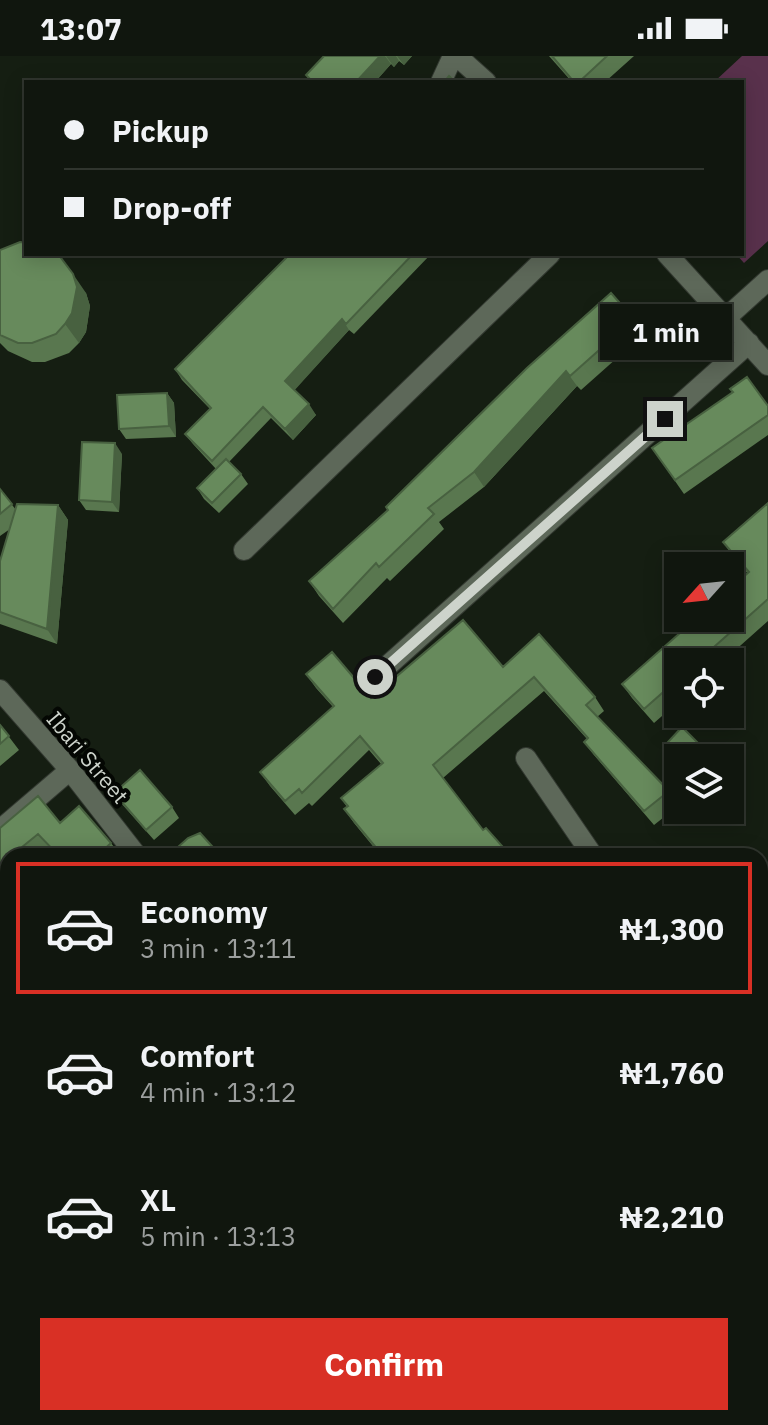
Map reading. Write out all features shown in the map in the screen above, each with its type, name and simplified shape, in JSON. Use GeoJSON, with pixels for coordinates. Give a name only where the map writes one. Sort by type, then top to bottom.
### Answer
{"type":"FeatureCollection","features":[{"type":"Feature","properties":{"kind":"street"},"geometry":{"type":"LineString","coordinates":[[442,80],[455,56],[484,80]]}},
{"type":"Feature","properties":{"kind":"street"},"geometry":{"type":"LineString","coordinates":[[244,550],[548,256]]}},
{"type":"Feature","properties":{"kind":"street"},"geometry":{"type":"LineString","coordinates":[[669,256],[768,365]]}},
{"type":"Feature","properties":{"kind":"street"},"geometry":{"type":"LineString","coordinates":[[727,317],[768,280]]}},
{"type":"Feature","properties":{"kind":"street"},"geometry":{"type":"LineString","coordinates":[[375,677],[749,343]]}},
{"type":"Feature","properties":{"kind":"street","name":"Ibari Street"},"geometry":{"type":"LineString","coordinates":[[0,690],[70,770],[131,848]]}},
{"type":"Feature","properties":{"kind":"street"},"geometry":{"type":"LineString","coordinates":[[526,758],[588,848]]}},
{"type":"Feature","properties":{"kind":"street"},"geometry":{"type":"LineString","coordinates":[[0,830],[70,770]]}},
{"type":"Feature","properties":{"kind":"shaded area"},"geometry":{"type":"Polygon","coordinates":[[[742,56],[768,56],[768,241],[744,263],[738,256],[744,256],[744,80],[716,80],[742,56]]]}},
{"type":"Feature","properties":{"kind":"building"},"geometry":{"type":"Polygon","coordinates":[[[324,56],[380,56],[358,80],[311,80],[306,75],[324,56]]]}},
{"type":"Feature","properties":{"kind":"building"},"geometry":{"type":"Polygon","coordinates":[[[552,56],[607,56],[581,80],[572,80],[552,56]]]}},
{"type":"Feature","properties":{"kind":"building"},"geometry":{"type":"Polygon","coordinates":[[[24,243],[24,256],[60,256],[73,274],[77,287],[72,313],[56,334],[32,343],[18,343],[0,335],[0,250],[24,243]]]}},
{"type":"Feature","properties":{"kind":"building"},"geometry":{"type":"Polygon","coordinates":[[[288,256],[411,256],[346,324],[342,319],[285,381],[309,404],[285,429],[263,407],[212,461],[185,434],[211,408],[175,369],[288,256]]]}},
{"type":"Feature","properties":{"kind":"building"},"geometry":{"type":"Polygon","coordinates":[[[611,293],[634,319],[570,376],[566,371],[474,472],[428,508],[434,514],[379,567],[376,563],[333,609],[309,581],[388,510],[386,507],[527,368],[611,293]]]}},
{"type":"Feature","properties":{"kind":"building"},"geometry":{"type":"Polygon","coordinates":[[[747,377],[768,406],[768,415],[675,480],[652,448],[733,392],[730,389],[747,377]]]}},
{"type":"Feature","properties":{"kind":"building"},"geometry":{"type":"Polygon","coordinates":[[[167,393],[169,426],[119,429],[117,395],[167,393]]]}},
{"type":"Feature","properties":{"kind":"building"},"geometry":{"type":"Polygon","coordinates":[[[82,442],[115,443],[112,502],[79,500],[82,442]]]}},
{"type":"Feature","properties":{"kind":"building"},"geometry":{"type":"Polygon","coordinates":[[[226,459],[241,474],[212,503],[197,488],[226,459]]]}},
{"type":"Feature","properties":{"kind":"building"},"geometry":{"type":"Polygon","coordinates":[[[0,489],[12,504],[0,514],[0,489]]]}},
{"type":"Feature","properties":{"kind":"building"},"geometry":{"type":"Polygon","coordinates":[[[768,503],[768,599],[744,620],[744,576],[749,572],[744,566],[744,552],[732,552],[723,542],[768,503]]]}},
{"type":"Feature","properties":{"kind":"building"},"geometry":{"type":"Polygon","coordinates":[[[17,504],[58,505],[47,629],[0,612],[0,561],[17,504]]]}},
{"type":"Feature","properties":{"kind":"building"},"geometry":{"type":"Polygon","coordinates":[[[463,620],[503,667],[539,634],[595,697],[586,705],[664,786],[664,795],[644,811],[584,742],[588,738],[534,677],[433,765],[483,830],[486,828],[504,848],[376,848],[344,809],[348,806],[341,798],[383,763],[360,736],[302,793],[299,789],[285,801],[260,772],[334,706],[306,674],[332,652],[371,698],[463,620]]]}},
{"type":"Feature","properties":{"kind":"building"},"geometry":{"type":"Polygon","coordinates":[[[681,632],[731,632],[713,648],[664,648],[664,691],[644,709],[622,684],[681,632]]]}},
{"type":"Feature","properties":{"kind":"building"},"geometry":{"type":"Polygon","coordinates":[[[0,725],[9,736],[0,744],[0,725]]]}},
{"type":"Feature","properties":{"kind":"building"},"geometry":{"type":"Polygon","coordinates":[[[683,728],[699,744],[670,744],[668,742],[683,728]]]}},
{"type":"Feature","properties":{"kind":"building"},"geometry":{"type":"Polygon","coordinates":[[[140,770],[172,807],[146,830],[114,793],[140,770]]]}},
{"type":"Feature","properties":{"kind":"building"},"geometry":{"type":"Polygon","coordinates":[[[38,796],[60,823],[79,806],[111,843],[106,848],[51,848],[38,834],[21,848],[0,848],[0,828],[38,796]]]}},
{"type":"Feature","properties":{"kind":"building"},"geometry":{"type":"Polygon","coordinates":[[[200,833],[214,848],[177,848],[200,833]]]}},
{"type":"Feature","properties":{"kind":"route"},"geometry":{"type":"LineString","coordinates":[[375,677],[665,419]]}}]}
